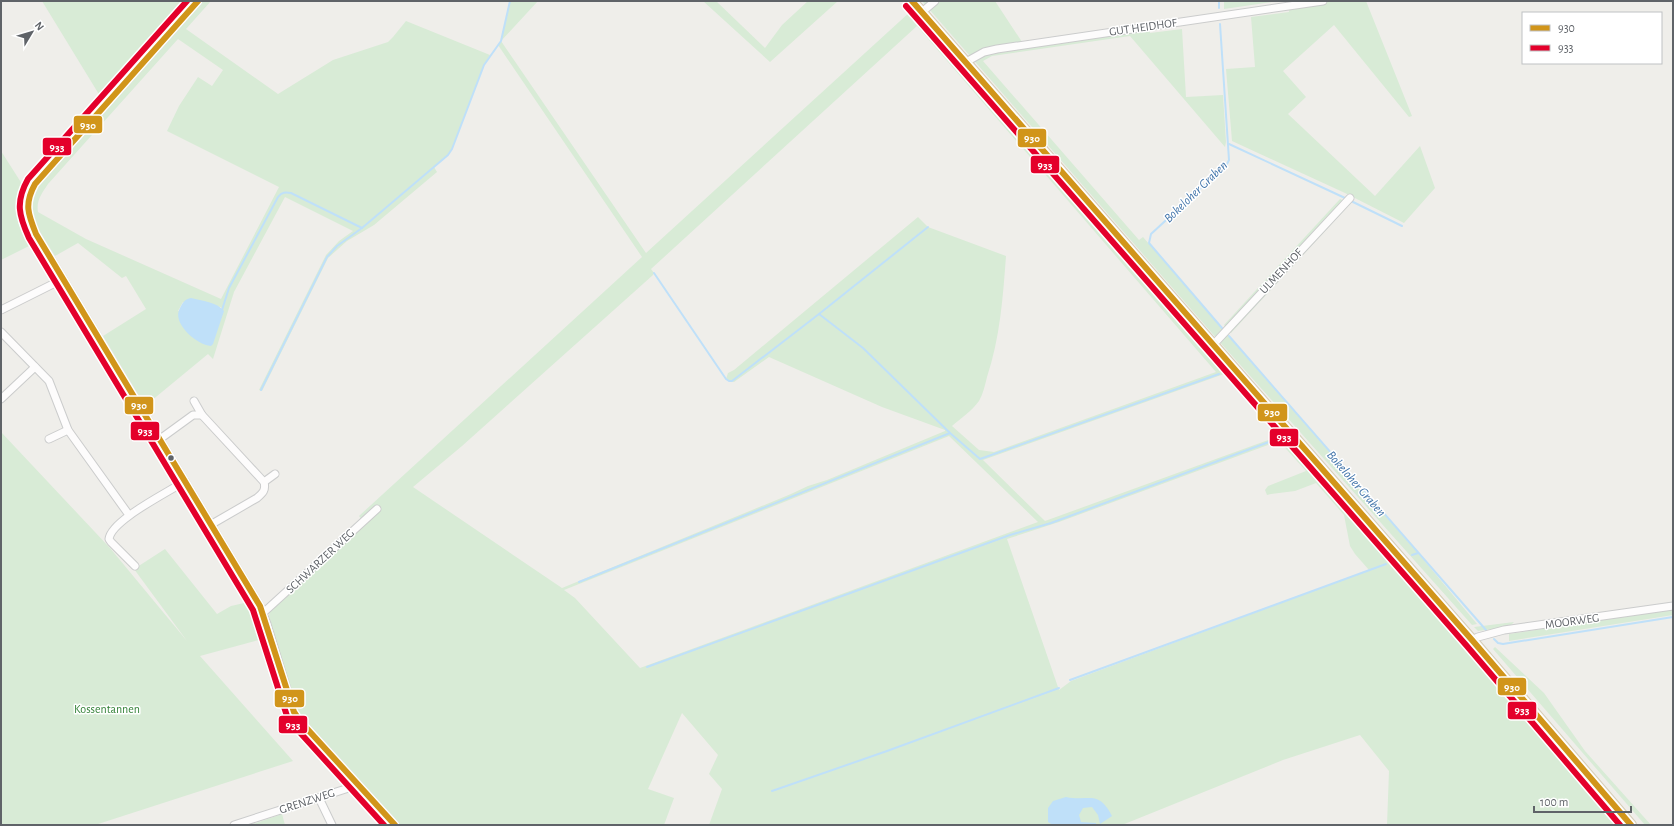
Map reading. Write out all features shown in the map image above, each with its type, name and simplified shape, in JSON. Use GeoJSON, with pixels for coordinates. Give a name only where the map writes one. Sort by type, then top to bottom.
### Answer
{"type":"FeatureCollection","features":[{"type":"Feature","properties":{"kind":"main road"},"geometry":{"type":"LineString","coordinates":[[912,1],[1472,640],[1631,825]]}},
{"type":"Feature","properties":{"kind":"street"},"geometry":{"type":"LineString","coordinates":[[198,1],[40,178],[28,194],[26,205],[36,234],[212,524],[263,613],[294,712],[300,721],[395,825]]}},
{"type":"Feature","properties":{"kind":"street"},"geometry":{"type":"LineString","coordinates":[[922,12],[935,1]]}},
{"type":"Feature","properties":{"kind":"street","name":"GUT HEIDHOF"},"geometry":{"type":"LineString","coordinates":[[966,62],[984,52],[998,49],[1323,1]]}},
{"type":"Feature","properties":{"kind":"street","name":"ULMENHOF"},"geometry":{"type":"LineString","coordinates":[[1213,345],[1350,198]]}},
{"type":"Feature","properties":{"kind":"street"},"geometry":{"type":"LineString","coordinates":[[1,310],[64,279]]}},
{"type":"Feature","properties":{"kind":"street"},"geometry":{"type":"LineString","coordinates":[[1,332],[49,381],[68,430],[129,515]]}},
{"type":"Feature","properties":{"kind":"street"},"geometry":{"type":"LineString","coordinates":[[1,399],[35,367]]}},
{"type":"Feature","properties":{"kind":"street"},"geometry":{"type":"LineString","coordinates":[[194,401],[202,415],[264,482],[265,487],[257,498],[212,524]]}},
{"type":"Feature","properties":{"kind":"street"},"geometry":{"type":"LineString","coordinates":[[160,439],[193,415],[202,415]]}},
{"type":"Feature","properties":{"kind":"street"},"geometry":{"type":"LineString","coordinates":[[49,439],[68,430]]}},
{"type":"Feature","properties":{"kind":"street"},"geometry":{"type":"LineString","coordinates":[[264,482],[275,474]]}},
{"type":"Feature","properties":{"kind":"street"},"geometry":{"type":"LineString","coordinates":[[135,566],[109,539],[111,532],[129,515],[185,481]]}},
{"type":"Feature","properties":{"kind":"street","name":"SCHWARZER WEG"},"geometry":{"type":"LineString","coordinates":[[263,613],[376,509]]}},
{"type":"Feature","properties":{"kind":"street","name":"MOORWEG"},"geometry":{"type":"LineString","coordinates":[[1472,640],[1504,630],[1673,606]]}},
{"type":"Feature","properties":{"kind":"street","name":"GRENZWEG"},"geometry":{"type":"LineString","coordinates":[[234,825],[358,785]]}},
{"type":"Feature","properties":{"kind":"street"},"geometry":{"type":"LineString","coordinates":[[319,798],[332,825]]}},
{"type":"Feature","properties":{"kind":"green space"},"geometry":{"type":"Polygon","coordinates":[[[42,1],[196,1],[27,194],[37,242],[1,260],[1,151],[22,184],[30,173],[100,96],[42,1]]]}},
{"type":"Feature","properties":{"kind":"green space"},"geometry":{"type":"Polygon","coordinates":[[[201,1],[211,1],[186,29],[278,94],[333,60],[388,42],[406,21],[490,55],[484,65],[452,149],[448,155],[434,167],[437,172],[374,225],[347,241],[328,258],[262,391],[259,390],[326,255],[339,241],[353,231],[285,197],[234,292],[213,359],[208,354],[145,406],[103,336],[146,309],[126,276],[122,278],[78,243],[55,256],[37,227],[31,211],[30,195],[201,1]],[[178,39],[48,184],[39,201],[38,212],[86,239],[221,299],[279,187],[167,131],[179,106],[198,77],[212,86],[223,70],[178,39]],[[183,302],[178,311],[223,311],[221,307],[183,302]]]}},
{"type":"Feature","properties":{"kind":"green space"},"geometry":{"type":"Polygon","coordinates":[[[510,1],[538,1],[501,41],[510,1]]]}},
{"type":"Feature","properties":{"kind":"green space"},"geometry":{"type":"Polygon","coordinates":[[[703,1],[716,1],[765,48],[782,25],[808,1],[838,1],[770,62],[703,1]]]}},
{"type":"Feature","properties":{"kind":"green space"},"geometry":{"type":"Polygon","coordinates":[[[922,1],[995,1],[1024,45],[1149,26],[1150,33],[1182,29],[1186,97],[1223,95],[1225,147],[1130,36],[992,56],[983,61],[1139,240],[1143,237],[1418,553],[1477,624],[1472,625],[1218,340],[922,1]]]}},
{"type":"Feature","properties":{"kind":"green space"},"geometry":{"type":"Polygon","coordinates":[[[1224,1],[1278,1],[1224,9],[1224,1]]]}},
{"type":"Feature","properties":{"kind":"green space"},"geometry":{"type":"Polygon","coordinates":[[[1288,1],[1366,1],[1412,116],[1409,117],[1334,25],[1283,71],[1306,97],[1288,114],[1375,196],[1420,146],[1435,188],[1404,223],[1345,193],[1232,141],[1226,69],[1255,67],[1251,17],[1289,12],[1288,1]]]}},
{"type":"Feature","properties":{"kind":"green space"},"geometry":{"type":"Polygon","coordinates":[[[911,11],[1623,825],[1387,825],[1389,771],[1360,735],[1283,760],[1122,825],[709,825],[722,789],[709,774],[718,755],[682,713],[648,789],[674,798],[664,825],[400,825],[302,719],[297,710],[269,616],[271,607],[363,521],[359,516],[642,257],[498,45],[501,41],[646,253],[911,11]],[[917,26],[651,269],[654,273],[653,275],[462,446],[413,487],[562,588],[945,431],[882,407],[769,357],[734,382],[726,379],[728,373],[734,370],[918,217],[928,227],[1006,256],[998,332],[984,389],[976,405],[952,426],[979,450],[994,452],[1216,372],[917,26]],[[1224,374],[983,460],[1045,521],[1271,439],[1275,432],[1224,374]],[[949,436],[564,590],[575,598],[640,668],[1038,522],[949,436]],[[1279,441],[1059,522],[1007,539],[1059,690],[1071,681],[1369,570],[1350,546],[1344,515],[1316,483],[1295,491],[1267,495],[1265,490],[1268,486],[1306,471],[1279,441]]]}},
{"type":"Feature","properties":{"kind":"green space"},"geometry":{"type":"Polygon","coordinates":[[[1340,199],[1350,204],[1231,333],[1224,325],[1340,199]]]}},
{"type":"Feature","properties":{"kind":"green space","name":"Kossentannen"},"geometry":{"type":"Polygon","coordinates":[[[1,432],[110,548],[187,641],[134,569],[165,549],[217,614],[231,606],[253,601],[266,638],[200,656],[293,761],[95,825],[1,825],[1,432]]]}},
{"type":"Feature","properties":{"kind":"green space"},"geometry":{"type":"Polygon","coordinates":[[[1673,609],[1673,615],[1509,641],[1509,634],[1673,609]]]}},
{"type":"Feature","properties":{"kind":"green space"},"geometry":{"type":"Polygon","coordinates":[[[1514,622],[1509,627],[1478,631],[1474,627],[1514,622]]]}},
{"type":"Feature","properties":{"kind":"green space"},"geometry":{"type":"Polygon","coordinates":[[[1495,647],[1544,693],[1585,751],[1651,825],[1645,825],[1493,649],[1495,647]]]}},
{"type":"Feature","properties":{"kind":"green space"},"geometry":{"type":"Polygon","coordinates":[[[282,814],[285,825],[250,825],[282,814]]]}},
{"type":"Feature","properties":{"kind":"water"},"geometry":{"type":"Polygon","coordinates":[[[191,298],[213,304],[224,311],[211,346],[199,342],[187,332],[179,320],[178,314],[183,302],[191,298]]]}},
{"type":"Feature","properties":{"kind":"water"},"geometry":{"type":"Polygon","coordinates":[[[1066,797],[1097,799],[1102,802],[1112,816],[1100,824],[1098,815],[1092,807],[1083,808],[1079,815],[1081,822],[1096,823],[1096,825],[1053,825],[1048,822],[1048,808],[1053,801],[1066,797]]]}},
{"type":"Feature","properties":{"kind":"waterway"},"geometry":{"type":"LineString","coordinates":[[222,310],[229,288],[278,197],[282,193],[291,193],[362,228],[448,155],[452,149],[484,65],[501,41],[510,1]]}},
{"type":"Feature","properties":{"kind":"waterway","name":"Bokeloher Graben"},"geometry":{"type":"LineString","coordinates":[[1219,1],[1219,8]]}},
{"type":"Feature","properties":{"kind":"waterway","name":"Bokeloher Graben"},"geometry":{"type":"LineString","coordinates":[[1220,24],[1229,160],[1227,164],[1151,234],[1149,243],[1222,328]]}},
{"type":"Feature","properties":{"kind":"waterway"},"geometry":{"type":"LineString","coordinates":[[1229,144],[1345,198]]}},
{"type":"Feature","properties":{"kind":"waterway"},"geometry":{"type":"LineString","coordinates":[[1351,201],[1402,226]]}},
{"type":"Feature","properties":{"kind":"waterway"},"geometry":{"type":"LineString","coordinates":[[654,273],[726,379],[732,381],[928,227]]}},
{"type":"Feature","properties":{"kind":"waterway"},"geometry":{"type":"LineString","coordinates":[[261,390],[327,257],[337,246],[362,228]]}},
{"type":"Feature","properties":{"kind":"waterway"},"geometry":{"type":"LineString","coordinates":[[819,314],[863,348],[950,433],[980,459],[1219,374]]}},
{"type":"Feature","properties":{"kind":"waterway","name":"Bokeloher Graben"},"geometry":{"type":"LineString","coordinates":[[1229,336],[1486,630]]}},
{"type":"Feature","properties":{"kind":"waterway"},"geometry":{"type":"LineString","coordinates":[[579,582],[950,433]]}},
{"type":"Feature","properties":{"kind":"waterway"},"geometry":{"type":"LineString","coordinates":[[647,667],[1010,535],[1051,523],[1277,439]]}},
{"type":"Feature","properties":{"kind":"waterway","name":"Bokeloher Graben"},"geometry":{"type":"LineString","coordinates":[[1412,555],[1418,553]]}},
{"type":"Feature","properties":{"kind":"waterway"},"geometry":{"type":"LineString","coordinates":[[1070,680],[1386,564]]}},
{"type":"Feature","properties":{"kind":"waterway","name":"Bokeloher Graben"},"geometry":{"type":"LineString","coordinates":[[1494,639],[1498,643],[1503,644],[1673,617]]}},
{"type":"Feature","properties":{"kind":"waterway"},"geometry":{"type":"LineString","coordinates":[[772,791],[1059,688]]}},
{"type":"Feature","properties":{"kind":"transit line","name":"933"},"geometry":{"type":"LineString","coordinates":[[187,1],[28,179],[21,195],[21,216],[29,238],[253,610],[287,716],[294,726],[384,825]]}},
{"type":"Feature","properties":{"kind":"transit line","name":"930"},"geometry":{"type":"LineString","coordinates":[[198,1],[35,184],[29,197],[29,215],[36,234],[260,606],[294,712],[300,721],[395,825]]}},
{"type":"Feature","properties":{"kind":"transit line","name":"930"},"geometry":{"type":"LineString","coordinates":[[912,1],[1472,640],[1631,825]]}},
{"type":"Feature","properties":{"kind":"transit line","name":"933"},"geometry":{"type":"LineString","coordinates":[[906,6],[1466,645],[1620,825]]}}]}
